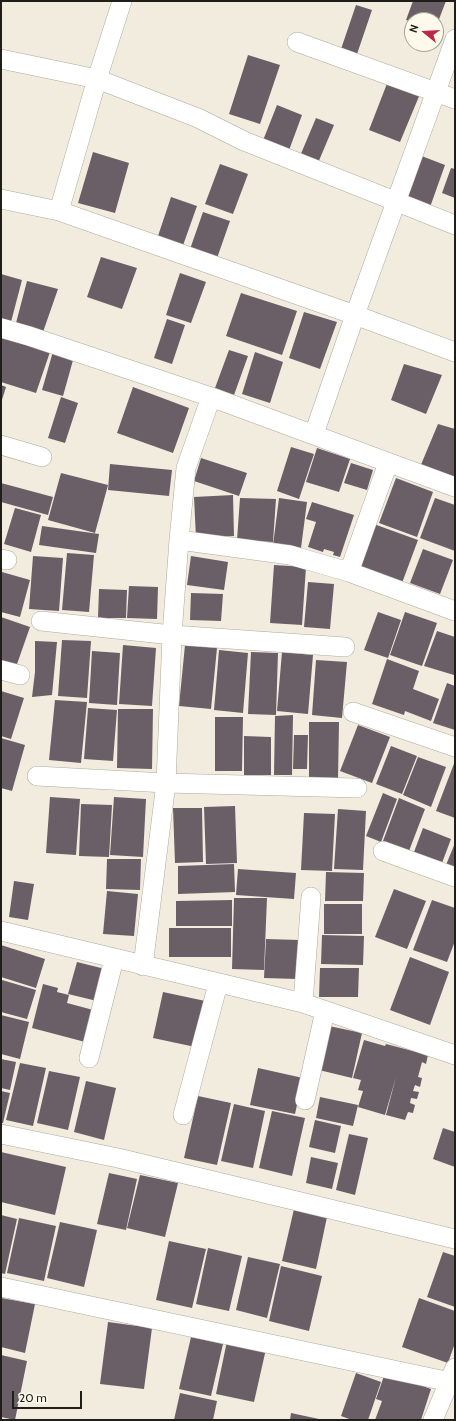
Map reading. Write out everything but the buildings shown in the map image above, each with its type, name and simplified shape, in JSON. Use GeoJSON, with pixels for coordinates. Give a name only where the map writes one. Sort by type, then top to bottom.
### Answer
{"type":"FeatureCollection","features":[{"type":"Feature","properties":{"kind":"street"},"geometry":{"type":"LineString","coordinates":[[59,211],[97,79],[122,1]]}},
{"type":"Feature","properties":{"kind":"street"},"geometry":{"type":"LineString","coordinates":[[314,434],[354,315],[455,39]]}},
{"type":"Feature","properties":{"kind":"street"},"geometry":{"type":"LineString","coordinates":[[297,42],[455,99]]}},
{"type":"Feature","properties":{"kind":"street"},"geometry":{"type":"LineString","coordinates":[[1,59],[97,79],[198,118],[244,141],[455,225]]}},
{"type":"Feature","properties":{"kind":"street"},"geometry":{"type":"LineString","coordinates":[[1,199],[59,211],[455,352]]}},
{"type":"Feature","properties":{"kind":"street"},"geometry":{"type":"LineString","coordinates":[[1,328],[211,397],[314,434],[455,488]]}},
{"type":"Feature","properties":{"kind":"street"},"geometry":{"type":"LineString","coordinates":[[143,966],[166,783],[172,635],[186,468],[211,397]]}},
{"type":"Feature","properties":{"kind":"street"},"geometry":{"type":"LineString","coordinates":[[1,445],[42,457]]}},
{"type":"Feature","properties":{"kind":"street"},"geometry":{"type":"LineString","coordinates":[[349,572],[388,463]]}},
{"type":"Feature","properties":{"kind":"street"},"geometry":{"type":"LineString","coordinates":[[179,540],[290,555],[349,572],[455,611]]}},
{"type":"Feature","properties":{"kind":"street"},"geometry":{"type":"LineString","coordinates":[[41,621],[172,635],[345,647]]}},
{"type":"Feature","properties":{"kind":"street"},"geometry":{"type":"LineString","coordinates":[[1,670],[20,675]]}},
{"type":"Feature","properties":{"kind":"street"},"geometry":{"type":"LineString","coordinates":[[353,712],[455,747]]}},
{"type":"Feature","properties":{"kind":"street"},"geometry":{"type":"LineString","coordinates":[[37,776],[166,783],[357,788]]}},
{"type":"Feature","properties":{"kind":"street"},"geometry":{"type":"LineString","coordinates":[[383,851],[455,877]]}},
{"type":"Feature","properties":{"kind":"street"},"geometry":{"type":"LineString","coordinates":[[303,1004],[310,898]]}},
{"type":"Feature","properties":{"kind":"street"},"geometry":{"type":"LineString","coordinates":[[1,931],[303,1004],[455,1055]]}},
{"type":"Feature","properties":{"kind":"street"},"geometry":{"type":"LineString","coordinates":[[89,1058],[114,959]]}},
{"type":"Feature","properties":{"kind":"street"},"geometry":{"type":"LineString","coordinates":[[183,1115],[218,984]]}},
{"type":"Feature","properties":{"kind":"street"},"geometry":{"type":"LineString","coordinates":[[305,1100],[325,1011]]}},
{"type":"Feature","properties":{"kind":"street"},"geometry":{"type":"LineString","coordinates":[[1,1134],[118,1158],[455,1239]]}},
{"type":"Feature","properties":{"kind":"street"},"geometry":{"type":"LineString","coordinates":[[1,1286],[453,1377],[433,1420]]}}]}
